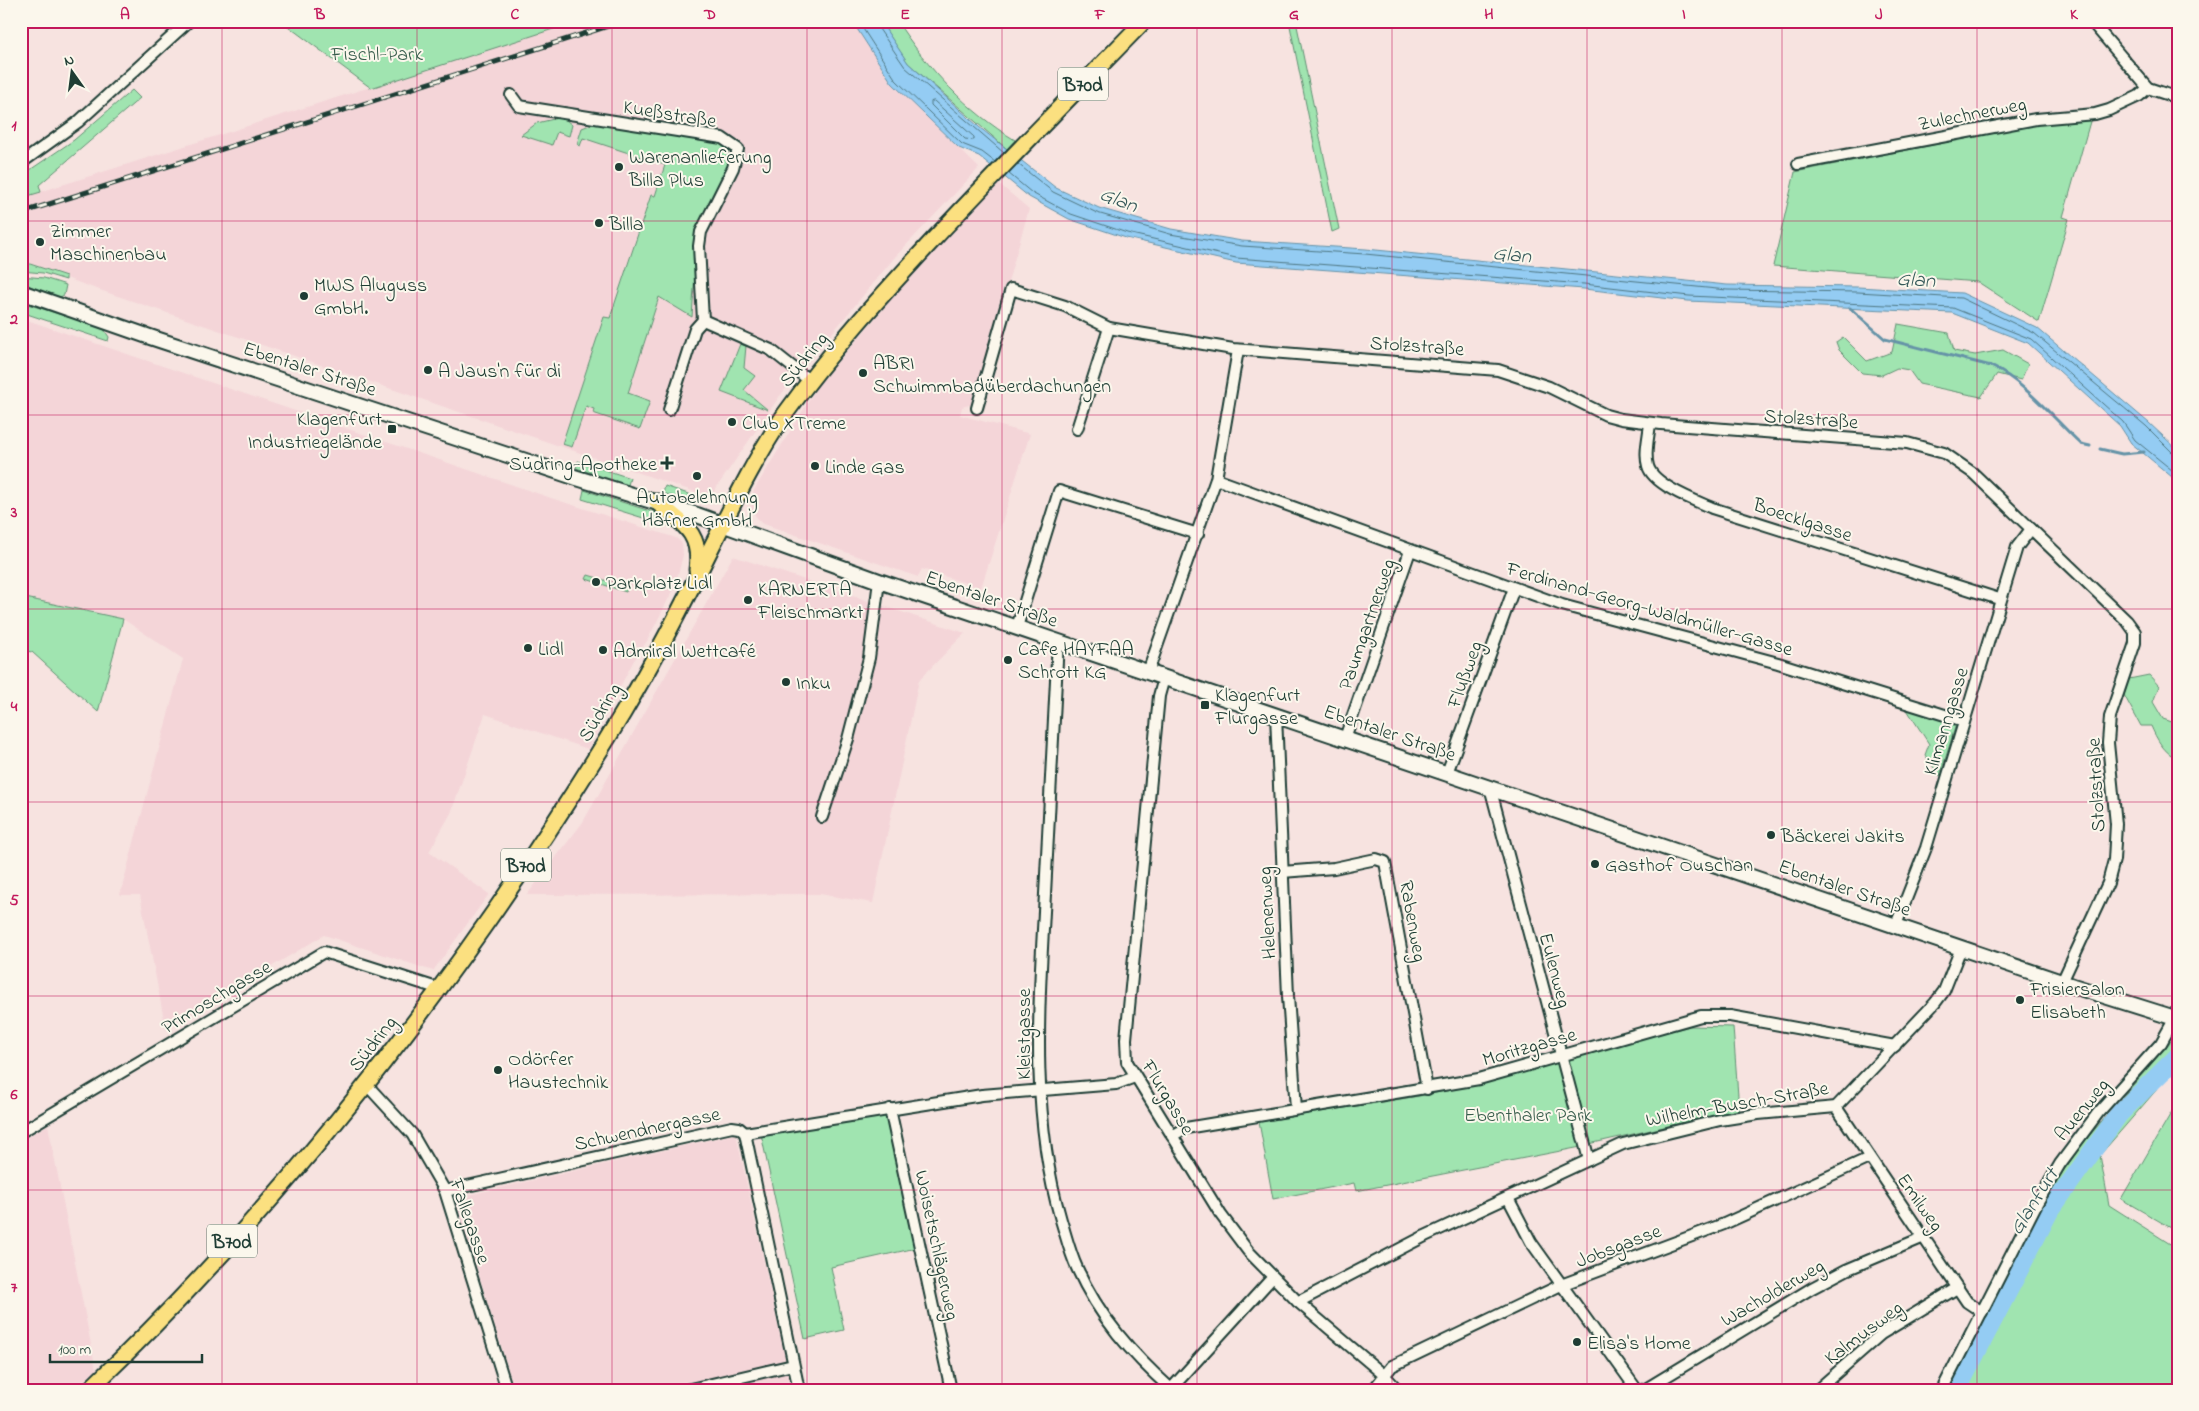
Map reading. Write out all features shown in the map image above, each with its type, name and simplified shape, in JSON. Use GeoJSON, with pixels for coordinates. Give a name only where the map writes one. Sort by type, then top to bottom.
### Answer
{"type":"FeatureCollection","features":[{"type":"Feature","properties":{"kind":"main road","name":"Südring"},"geometry":{"type":"LineString","coordinates":[[89,1390],[131,1350],[252,1220],[366,1084],[440,989],[526,865],[588,770],[626,706],[768,440],[810,381],[885,292],[987,182],[1144,21]]}},
{"type":"Feature","properties":{"kind":"main road","name":"Ebentaler Straße"},"geometry":{"type":"LineString","coordinates":[[21,292],[150,337],[657,502],[878,581],[1961,948],[2176,1018]]}},
{"type":"Feature","properties":{"kind":"main road"},"geometry":{"type":"LineString","coordinates":[[657,502],[681,522],[696,540],[699,553],[695,579]]}},
{"type":"Feature","properties":{"kind":"street"},"geometry":{"type":"LineString","coordinates":[[21,163],[78,122],[189,21]]}},
{"type":"Feature","properties":{"kind":"street"},"geometry":{"type":"LineString","coordinates":[[2091,21],[2148,88],[2178,98]]}},
{"type":"Feature","properties":{"kind":"street","name":"Zulechnerweg"},"geometry":{"type":"LineString","coordinates":[[1798,164],[2036,119],[2096,114],[2131,100],[2148,88]]}},
{"type":"Feature","properties":{"kind":"street","name":"Kueßstraße"},"geometry":{"type":"LineString","coordinates":[[511,94],[520,106],[722,138],[738,149],[734,168],[701,232],[699,246],[703,320]]}},
{"type":"Feature","properties":{"kind":"street","name":"Stolzstraße"},"geometry":{"type":"LineString","coordinates":[[977,408],[1011,289],[1065,306],[1109,328],[1238,350],[1498,370],[1549,387],[1606,415],[1650,423],[1897,442],[1926,447],[1957,460],[1973,473],[2127,621],[2135,632],[2136,638],[2110,717],[2108,743],[2116,824],[2114,860],[2108,883],[2062,982]]}},
{"type":"Feature","properties":{"kind":"street"},"geometry":{"type":"LineString","coordinates":[[670,410],[695,329],[703,320],[771,350],[810,381]]}},
{"type":"Feature","properties":{"kind":"street"},"geometry":{"type":"LineString","coordinates":[[1077,429],[1109,328]]}},
{"type":"Feature","properties":{"kind":"street"},"geometry":{"type":"LineString","coordinates":[[1148,672],[1216,479],[1238,350]]}},
{"type":"Feature","properties":{"kind":"street","name":"Boecklgasse"},"geometry":{"type":"LineString","coordinates":[[1650,423],[1647,464],[1649,471],[1657,479],[1682,495],[1712,508],[1999,599]]}},
{"type":"Feature","properties":{"kind":"street","name":"Ferdinand-Georg-Waldmüller-Gasse"},"geometry":{"type":"LineString","coordinates":[[1216,479],[1562,605],[1778,663],[1964,721]]}},
{"type":"Feature","properties":{"kind":"street"},"geometry":{"type":"LineString","coordinates":[[1017,627],[1059,491],[1198,534]]}},
{"type":"Feature","properties":{"kind":"street","name":"Klimanngasse"},"geometry":{"type":"LineString","coordinates":[[1896,925],[1926,848],[1999,599],[2017,547],[2031,529]]}},
{"type":"Feature","properties":{"kind":"street","name":"Paumgartnerweg"},"geometry":{"type":"LineString","coordinates":[[1345,738],[1410,551]]}},
{"type":"Feature","properties":{"kind":"street"},"geometry":{"type":"LineString","coordinates":[[822,817],[848,739],[869,658],[878,581]]}},
{"type":"Feature","properties":{"kind":"street","name":"Flußweg"},"geometry":{"type":"LineString","coordinates":[[1446,773],[1514,588]]}},
{"type":"Feature","properties":{"kind":"street","name":"Kleistgasse"},"geometry":{"type":"LineString","coordinates":[[1058,642],[1041,967],[1040,1089],[1042,1131],[1051,1186],[1077,1268],[1117,1334],[1136,1358],[1170,1389]]}},
{"type":"Feature","properties":{"kind":"street","name":"Flurgasse"},"geometry":{"type":"LineString","coordinates":[[1164,678],[1159,696],[1126,1039],[1127,1062],[1221,1214],[1272,1278],[1384,1375],[1398,1390]]}},
{"type":"Feature","properties":{"kind":"street","name":"Helenenweg"},"geometry":{"type":"LineString","coordinates":[[1276,715],[1282,872],[1296,1110]]}},
{"type":"Feature","properties":{"kind":"street","name":"Eulenweg"},"geometry":{"type":"LineString","coordinates":[[1490,787],[1589,1160]]}},
{"type":"Feature","properties":{"kind":"street","name":"Rabenweg"},"geometry":{"type":"LineString","coordinates":[[1282,872],[1334,868],[1376,859],[1385,862],[1427,1089]]}},
{"type":"Feature","properties":{"kind":"street","name":"Wilhelm-Busch-Straße"},"geometry":{"type":"LineString","coordinates":[[1298,1302],[1425,1236],[1636,1140],[1720,1120],[1758,1114],[1836,1107],[1944,992],[1961,948]]}},
{"type":"Feature","properties":{"kind":"street","name":"Primoschgasse"},"geometry":{"type":"LineString","coordinates":[[21,1132],[324,952],[440,989]]}},
{"type":"Feature","properties":{"kind":"street","name":"Moritzgasse"},"geometry":{"type":"LineString","coordinates":[[1172,1136],[1186,1128],[1479,1079],[1688,1019],[1714,1015],[1739,1017],[1895,1046]]}},
{"type":"Feature","properties":{"kind":"street","name":"Auenweg"},"geometry":{"type":"LineString","coordinates":[[1942,1390],[2037,1203],[2060,1164],[2098,1113],[2161,1043],[2176,1018]]}},
{"type":"Feature","properties":{"kind":"street"},"geometry":{"type":"LineString","coordinates":[[745,1133],[982,1094],[1116,1084],[1135,1077]]}},
{"type":"Feature","properties":{"kind":"street","name":"Fallegasse"},"geometry":{"type":"LineString","coordinates":[[366,1084],[412,1134],[445,1191],[507,1390]]}},
{"type":"Feature","properties":{"kind":"street","name":"Emilweg"},"geometry":{"type":"LineString","coordinates":[[1836,1107],[1957,1288],[1967,1302],[1982,1312]]}},
{"type":"Feature","properties":{"kind":"street","name":"Woisetschlägerweg"},"geometry":{"type":"LineString","coordinates":[[890,1109],[951,1390]]}},
{"type":"Feature","properties":{"kind":"street","name":"Schwendnergasse"},"geometry":{"type":"LineString","coordinates":[[445,1191],[732,1127],[740,1128],[745,1133],[799,1390]]}},
{"type":"Feature","properties":{"kind":"street","name":"Jobsgasse"},"geometry":{"type":"LineString","coordinates":[[1373,1390],[1392,1366],[1561,1285],[1724,1224],[1869,1158]]}},
{"type":"Feature","properties":{"kind":"street"},"geometry":{"type":"LineString","coordinates":[[1508,1198],[1531,1242],[1636,1390]]}},
{"type":"Feature","properties":{"kind":"street","name":"Wacholderweg"},"geometry":{"type":"LineString","coordinates":[[1644,1390],[1812,1288],[1846,1270],[1924,1237]]}},
{"type":"Feature","properties":{"kind":"street"},"geometry":{"type":"LineString","coordinates":[[1170,1389],[1272,1278]]}},
{"type":"Feature","properties":{"kind":"street","name":"Kalmusweg"},"geometry":{"type":"LineString","coordinates":[[1817,1390],[1881,1334],[1957,1288]]}},
{"type":"Feature","properties":{"kind":"street"},"geometry":{"type":"LineString","coordinates":[[686,1390],[794,1365]]}},
{"type":"Feature","properties":{"kind":"shaded area"},"geometry":{"type":"Polygon","coordinates":[[[578,21],[852,21],[892,83],[979,168],[895,257],[779,397],[710,497],[85,285],[21,261],[21,198],[578,21]]]}},
{"type":"Feature","properties":{"kind":"shaded area"},"geometry":{"type":"Polygon","coordinates":[[[998,183],[1029,209],[973,404],[962,407],[960,415],[1030,434],[981,588],[922,569],[918,577],[761,523],[752,511],[751,503],[754,490],[819,384],[895,295],[998,183]]]}},
{"type":"Feature","properties":{"kind":"shaded area"},"geometry":{"type":"Polygon","coordinates":[[[21,318],[554,499],[676,538],[682,543],[683,555],[675,586],[588,749],[485,714],[451,813],[429,852],[489,894],[433,971],[324,935],[166,1030],[140,895],[120,895],[183,659],[123,619],[21,597],[21,318]]]}},
{"type":"Feature","properties":{"kind":"shaded area"},"geometry":{"type":"Polygon","coordinates":[[[733,556],[965,633],[919,680],[873,903],[820,894],[527,895],[583,822],[733,556]]]}},
{"type":"Feature","properties":{"kind":"shaded area"},"geometry":{"type":"Polygon","coordinates":[[[48,1125],[96,1370],[74,1390],[21,1390],[21,1141],[48,1125]]]}},
{"type":"Feature","properties":{"kind":"shaded area"},"geometry":{"type":"Polygon","coordinates":[[[736,1134],[792,1390],[515,1390],[455,1198],[736,1134]]]}},
{"type":"Feature","properties":{"kind":"green space","name":"Fischl-Park"},"geometry":{"type":"Polygon","coordinates":[[[281,21],[578,21],[371,88],[281,21]]]}},
{"type":"Feature","properties":{"kind":"green space"},"geometry":{"type":"Polygon","coordinates":[[[880,21],[897,21],[921,55],[950,88],[981,116],[1015,140],[1007,149],[908,63],[880,21]]]}},
{"type":"Feature","properties":{"kind":"green space"},"geometry":{"type":"Polygon","coordinates":[[[1289,21],[1296,21],[1339,229],[1332,232],[1289,21]]]}},
{"type":"Feature","properties":{"kind":"green space"},"geometry":{"type":"Polygon","coordinates":[[[132,90],[140,98],[39,185],[41,192],[21,198],[21,176],[74,140],[132,90]]]}},
{"type":"Feature","properties":{"kind":"green space"},"geometry":{"type":"Polygon","coordinates":[[[558,118],[566,120],[572,125],[569,136],[557,132],[552,145],[521,135],[537,123],[558,118]]]}},
{"type":"Feature","properties":{"kind":"green space"},"geometry":{"type":"Polygon","coordinates":[[[2091,118],[2063,217],[2069,219],[2039,322],[1978,282],[1773,266],[1795,172],[2035,125],[2091,118]]]}},
{"type":"Feature","properties":{"kind":"green space"},"geometry":{"type":"Polygon","coordinates":[[[595,123],[721,141],[729,149],[726,159],[729,167],[698,230],[692,317],[659,297],[628,393],[650,401],[640,429],[593,413],[594,409],[586,406],[572,447],[562,444],[604,317],[610,318],[651,195],[655,196],[665,165],[583,138],[580,146],[577,144],[582,128],[595,123]]]}},
{"type":"Feature","properties":{"kind":"green space"},"geometry":{"type":"Polygon","coordinates":[[[21,261],[66,276],[66,280],[43,273],[21,271],[21,261]]]}},
{"type":"Feature","properties":{"kind":"green space"},"geometry":{"type":"Polygon","coordinates":[[[21,276],[44,278],[66,285],[64,295],[58,298],[21,282],[21,276]]]}},
{"type":"Feature","properties":{"kind":"green space"},"geometry":{"type":"Polygon","coordinates":[[[21,302],[103,328],[109,337],[108,341],[21,312],[21,302]]]}},
{"type":"Feature","properties":{"kind":"green space"},"geometry":{"type":"Polygon","coordinates":[[[1898,324],[1949,333],[1954,351],[1975,355],[2003,350],[2028,364],[2021,380],[1997,374],[1981,397],[1919,384],[1909,370],[1897,368],[1882,375],[1862,373],[1839,350],[1836,342],[1843,337],[1867,361],[1892,352],[1898,324]]]}},
{"type":"Feature","properties":{"kind":"green space"},"geometry":{"type":"Polygon","coordinates":[[[740,344],[746,346],[744,368],[755,376],[744,390],[768,410],[721,392],[740,344]]]}},
{"type":"Feature","properties":{"kind":"green space"},"geometry":{"type":"Polygon","coordinates":[[[578,461],[630,478],[628,485],[576,468],[578,461]]]}},
{"type":"Feature","properties":{"kind":"green space"},"geometry":{"type":"Polygon","coordinates":[[[665,486],[694,496],[692,503],[663,493],[665,486]]]}},
{"type":"Feature","properties":{"kind":"green space"},"geometry":{"type":"Polygon","coordinates":[[[584,490],[672,518],[679,529],[582,499],[584,490]]]}},
{"type":"Feature","properties":{"kind":"green space"},"geometry":{"type":"Polygon","coordinates":[[[588,575],[627,587],[626,592],[586,579],[588,575]]]}},
{"type":"Feature","properties":{"kind":"green space"},"geometry":{"type":"Polygon","coordinates":[[[21,597],[123,619],[98,712],[32,652],[21,650],[21,597]]]}},
{"type":"Feature","properties":{"kind":"green space"},"geometry":{"type":"Polygon","coordinates":[[[2149,675],[2159,686],[2153,702],[2163,719],[2178,724],[2178,758],[2165,750],[2158,741],[2151,726],[2141,726],[2124,695],[2129,679],[2149,675]]]}},
{"type":"Feature","properties":{"kind":"green space"},"geometry":{"type":"Polygon","coordinates":[[[1904,705],[1957,721],[1940,776],[1925,755],[1929,744],[1904,705]]]}},
{"type":"Feature","properties":{"kind":"green space"},"geometry":{"type":"Polygon","coordinates":[[[1690,1026],[1733,1027],[1739,1110],[1589,1144],[1566,1058],[1690,1026]]]}},
{"type":"Feature","properties":{"kind":"green space"},"geometry":{"type":"Polygon","coordinates":[[[2171,1041],[2178,1047],[2178,1065],[2100,1155],[2109,1205],[2178,1249],[2178,1390],[1950,1390],[2060,1176],[2083,1143],[2171,1041]]]}},
{"type":"Feature","properties":{"kind":"green space","name":"Ebenthaler Park"},"geometry":{"type":"Polygon","coordinates":[[[1559,1061],[1581,1147],[1356,1191],[1354,1183],[1273,1199],[1259,1122],[1431,1094],[1483,1083],[1559,1061]]]}},
{"type":"Feature","properties":{"kind":"green space"},"geometry":{"type":"Polygon","coordinates":[[[2174,1108],[2178,1110],[2178,1232],[2121,1199],[2174,1108]]]}},
{"type":"Feature","properties":{"kind":"green space"},"geometry":{"type":"Polygon","coordinates":[[[887,1114],[916,1248],[831,1267],[844,1330],[805,1339],[761,1134],[887,1114]]]}},
{"type":"Feature","properties":{"kind":"water"},"geometry":{"type":"Polygon","coordinates":[[[852,21],[880,21],[908,63],[979,127],[1056,188],[1099,208],[1171,229],[1242,241],[1366,249],[1727,285],[1858,287],[1962,293],[2037,328],[2149,423],[2178,450],[2178,482],[2131,443],[2120,426],[2028,343],[1952,313],[1688,301],[1584,289],[1236,263],[1126,238],[1069,219],[1029,197],[979,156],[959,148],[892,83],[852,21]]]}},
{"type":"Feature","properties":{"kind":"waterway"},"geometry":{"type":"LineString","coordinates":[[1850,308],[1885,339],[1991,366],[2027,391],[2081,444],[2090,446]]}},
{"type":"Feature","properties":{"kind":"waterway"},"geometry":{"type":"LineString","coordinates":[[2100,449],[2122,454],[2144,452]]}},
{"type":"Feature","properties":{"kind":"waterway","name":"Glanfurt"},"geometry":{"type":"LineString","coordinates":[[1957,1390],[2049,1212],[2119,1114],[2178,1056]]}},
{"type":"Feature","properties":{"kind":"railway"},"geometry":{"type":"LineString","coordinates":[[21,213],[624,21]]}},
{"type":"Feature","properties":{"kind":"place","name":"Warenanlieferung Billa Plus"},"geometry":{"type":"Point","coordinates":[619,167]}},
{"type":"Feature","properties":{"kind":"place","name":"Billa"},"geometry":{"type":"Point","coordinates":[599,223]}},
{"type":"Feature","properties":{"kind":"place","name":"Zimmer Maschinenbau"},"geometry":{"type":"Point","coordinates":[40,242]}},
{"type":"Feature","properties":{"kind":"place","name":"MWS Aluguss GmbH."},"geometry":{"type":"Point","coordinates":[304,296]}},
{"type":"Feature","properties":{"kind":"place","name":"A Jaus'n für di"},"geometry":{"type":"Point","coordinates":[428,370]}},
{"type":"Feature","properties":{"kind":"place","name":"ABRI Schwimmbadüberdachungen"},"geometry":{"type":"Point","coordinates":[863,373]}},
{"type":"Feature","properties":{"kind":"place","name":"Club XTreme"},"geometry":{"type":"Point","coordinates":[732,422]}},
{"type":"Feature","properties":{"kind":"place","name":"Klagenfurt Industriegelände"},"geometry":{"type":"Point","coordinates":[392,429]}},
{"type":"Feature","properties":{"kind":"place","name":"Südring-Apotheke"},"geometry":{"type":"Point","coordinates":[667,463]}},
{"type":"Feature","properties":{"kind":"place","name":"Linde Gas"},"geometry":{"type":"Point","coordinates":[815,466]}},
{"type":"Feature","properties":{"kind":"place","name":"Autobelehnung Häfner GmbH"},"geometry":{"type":"Point","coordinates":[697,476]}},
{"type":"Feature","properties":{"kind":"place","name":"Parkplatz Lidl"},"geometry":{"type":"Point","coordinates":[596,582]}},
{"type":"Feature","properties":{"kind":"place","name":"KARNERTA Fleischmarkt"},"geometry":{"type":"Point","coordinates":[748,600]}},
{"type":"Feature","properties":{"kind":"place","name":"Lidl"},"geometry":{"type":"Point","coordinates":[528,648]}},
{"type":"Feature","properties":{"kind":"place","name":"Admiral Wettcafé"},"geometry":{"type":"Point","coordinates":[603,650]}},
{"type":"Feature","properties":{"kind":"place","name":"Cafe HAYFAA Schrott KG"},"geometry":{"type":"Point","coordinates":[1008,660]}},
{"type":"Feature","properties":{"kind":"place","name":"Inku"},"geometry":{"type":"Point","coordinates":[786,682]}},
{"type":"Feature","properties":{"kind":"place","name":"Klagenfurt Flurgasse"},"geometry":{"type":"Point","coordinates":[1205,705]}},
{"type":"Feature","properties":{"kind":"place","name":"Bäckerei Jakits"},"geometry":{"type":"Point","coordinates":[1771,835]}},
{"type":"Feature","properties":{"kind":"place","name":"Gasthof Ouschan"},"geometry":{"type":"Point","coordinates":[1595,864]}},
{"type":"Feature","properties":{"kind":"place","name":"Frisiersalon Elisabeth"},"geometry":{"type":"Point","coordinates":[2020,1000]}},
{"type":"Feature","properties":{"kind":"place","name":"Odörfer Haustechnik"},"geometry":{"type":"Point","coordinates":[498,1070]}},
{"type":"Feature","properties":{"kind":"place","name":"Elisa's Home"},"geometry":{"type":"Point","coordinates":[1577,1342]}},
{"type":"Feature","properties":{"kind":"water label","name":"Glan"},"geometry":{"type":"Point","coordinates":[1119,199]}},
{"type":"Feature","properties":{"kind":"water label","name":"Glan"},"geometry":{"type":"Point","coordinates":[1512,254]}},
{"type":"Feature","properties":{"kind":"water label","name":"Glan"},"geometry":{"type":"Point","coordinates":[1916,279]}}]}
